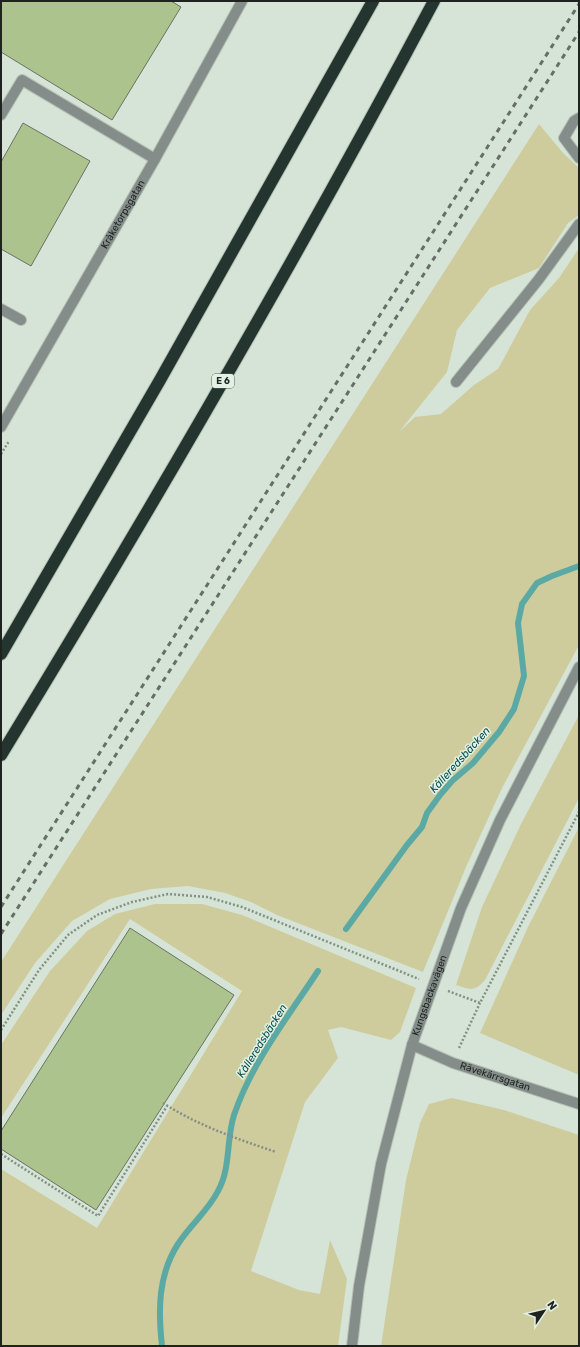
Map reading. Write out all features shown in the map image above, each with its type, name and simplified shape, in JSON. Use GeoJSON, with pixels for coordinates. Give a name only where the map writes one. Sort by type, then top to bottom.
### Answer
{"type":"FeatureCollection","features":[{"type":"Feature","properties":{"kind":"highway"},"geometry":{"type":"LineString","coordinates":[[1,654],[167,366],[373,1]]}},
{"type":"Feature","properties":{"kind":"highway","name":"E 6"},"geometry":{"type":"LineString","coordinates":[[1,755],[206,411],[385,95],[434,1]]}},
{"type":"Feature","properties":{"kind":"street","name":"Kråketorpsgatan"},"geometry":{"type":"LineString","coordinates":[[2,423],[155,159],[242,1]]}},
{"type":"Feature","properties":{"kind":"street"},"geometry":{"type":"LineString","coordinates":[[1,115],[22,80],[155,159]]}},
{"type":"Feature","properties":{"kind":"street"},"geometry":{"type":"LineString","coordinates":[[579,118],[574,121],[564,138],[579,158]]}},
{"type":"Feature","properties":{"kind":"street"},"geometry":{"type":"LineString","coordinates":[[456,382],[539,279],[579,224]]}},
{"type":"Feature","properties":{"kind":"street"},"geometry":{"type":"LineString","coordinates":[[1,309],[21,320]]}},
{"type":"Feature","properties":{"kind":"street","name":"Kungsbackavägen"},"geometry":{"type":"LineString","coordinates":[[352,1346],[359,1286],[380,1164],[412,1045],[461,908],[500,820],[579,667]]}},
{"type":"Feature","properties":{"kind":"street","name":"Rävekärrsgatan"},"geometry":{"type":"LineString","coordinates":[[412,1045],[453,1063],[579,1104]]}},
{"type":"Feature","properties":{"kind":"path"},"geometry":{"type":"LineString","coordinates":[[453,1063],[480,1003],[579,812]]}},
{"type":"Feature","properties":{"kind":"path"},"geometry":{"type":"LineString","coordinates":[[1,1030],[39,970],[68,935],[97,915],[132,902],[168,894],[207,897],[242,907],[480,1003]]}},
{"type":"Feature","properties":{"kind":"path"},"geometry":{"type":"LineString","coordinates":[[163,1103],[208,1126],[243,1141],[276,1152]]}},
{"type":"Feature","properties":{"kind":"path"},"geometry":{"type":"LineString","coordinates":[[1,1154],[98,1216],[167,1106]]}},
{"type":"Feature","properties":{"kind":"shaded area"},"geometry":{"type":"Polygon","coordinates":[[[539,124],[563,153],[579,168],[579,215],[568,223],[539,268],[490,288],[457,330],[447,372],[399,432],[415,417],[441,414],[474,385],[498,369],[530,310],[559,278],[579,248],[579,645],[502,788],[466,867],[423,972],[277,915],[251,902],[225,893],[188,886],[151,889],[110,899],[72,921],[35,963],[1,1015],[1,962],[539,124]]]}},
{"type":"Feature","properties":{"kind":"shaded area"},"geometry":{"type":"Polygon","coordinates":[[[579,715],[579,798],[485,980],[478,987],[472,989],[456,985],[482,907],[521,824],[579,715]]]}},
{"type":"Feature","properties":{"kind":"shaded area"},"geometry":{"type":"Polygon","coordinates":[[[579,827],[579,1075],[480,1033],[528,927],[579,827]]]}},
{"type":"Feature","properties":{"kind":"shaded area"},"geometry":{"type":"Polygon","coordinates":[[[155,904],[202,904],[242,915],[416,988],[400,1032],[391,1040],[341,1027],[328,1030],[338,1058],[305,1102],[251,1271],[299,1290],[320,1294],[330,1240],[347,1279],[338,1346],[1,1346],[1,1169],[97,1228],[242,991],[130,919],[1,1118],[1,1045],[50,971],[87,931],[115,914],[155,904]]]}},
{"type":"Feature","properties":{"kind":"shaded area"},"geometry":{"type":"Polygon","coordinates":[[[452,1098],[504,1110],[579,1135],[579,1346],[381,1346],[406,1180],[420,1123],[429,1104],[452,1098]]]}},
{"type":"Feature","properties":{"kind":"building"},"geometry":{"type":"Polygon","coordinates":[[[1,1],[171,1],[181,7],[112,120],[1,52],[1,1]]]}},
{"type":"Feature","properties":{"kind":"building"},"geometry":{"type":"Polygon","coordinates":[[[23,123],[90,161],[31,266],[1,249],[1,162],[23,123]]]}},
{"type":"Feature","properties":{"kind":"building"},"geometry":{"type":"Polygon","coordinates":[[[130,928],[234,995],[96,1210],[1,1149],[1,1131],[130,928]]]}},
{"type":"Feature","properties":{"kind":"waterway","name":"Kålleredsbäcken"},"geometry":{"type":"LineString","coordinates":[[346,929],[407,845],[422,827],[427,813],[440,795],[452,781],[473,763],[499,732],[514,709],[524,676],[518,623],[522,604],[537,583],[579,566]]}},
{"type":"Feature","properties":{"kind":"waterway","name":"Kålleredsbäcken"},"geometry":{"type":"LineString","coordinates":[[162,1346],[160,1306],[166,1268],[178,1244],[214,1198],[222,1182],[227,1163],[230,1134],[234,1115],[250,1077],[272,1040],[318,971]]}},
{"type":"Feature","properties":{"kind":"railway"},"geometry":{"type":"LineString","coordinates":[[1,907],[579,4]]}},
{"type":"Feature","properties":{"kind":"railway"},"geometry":{"type":"LineString","coordinates":[[1,934],[579,32]]}}]}
